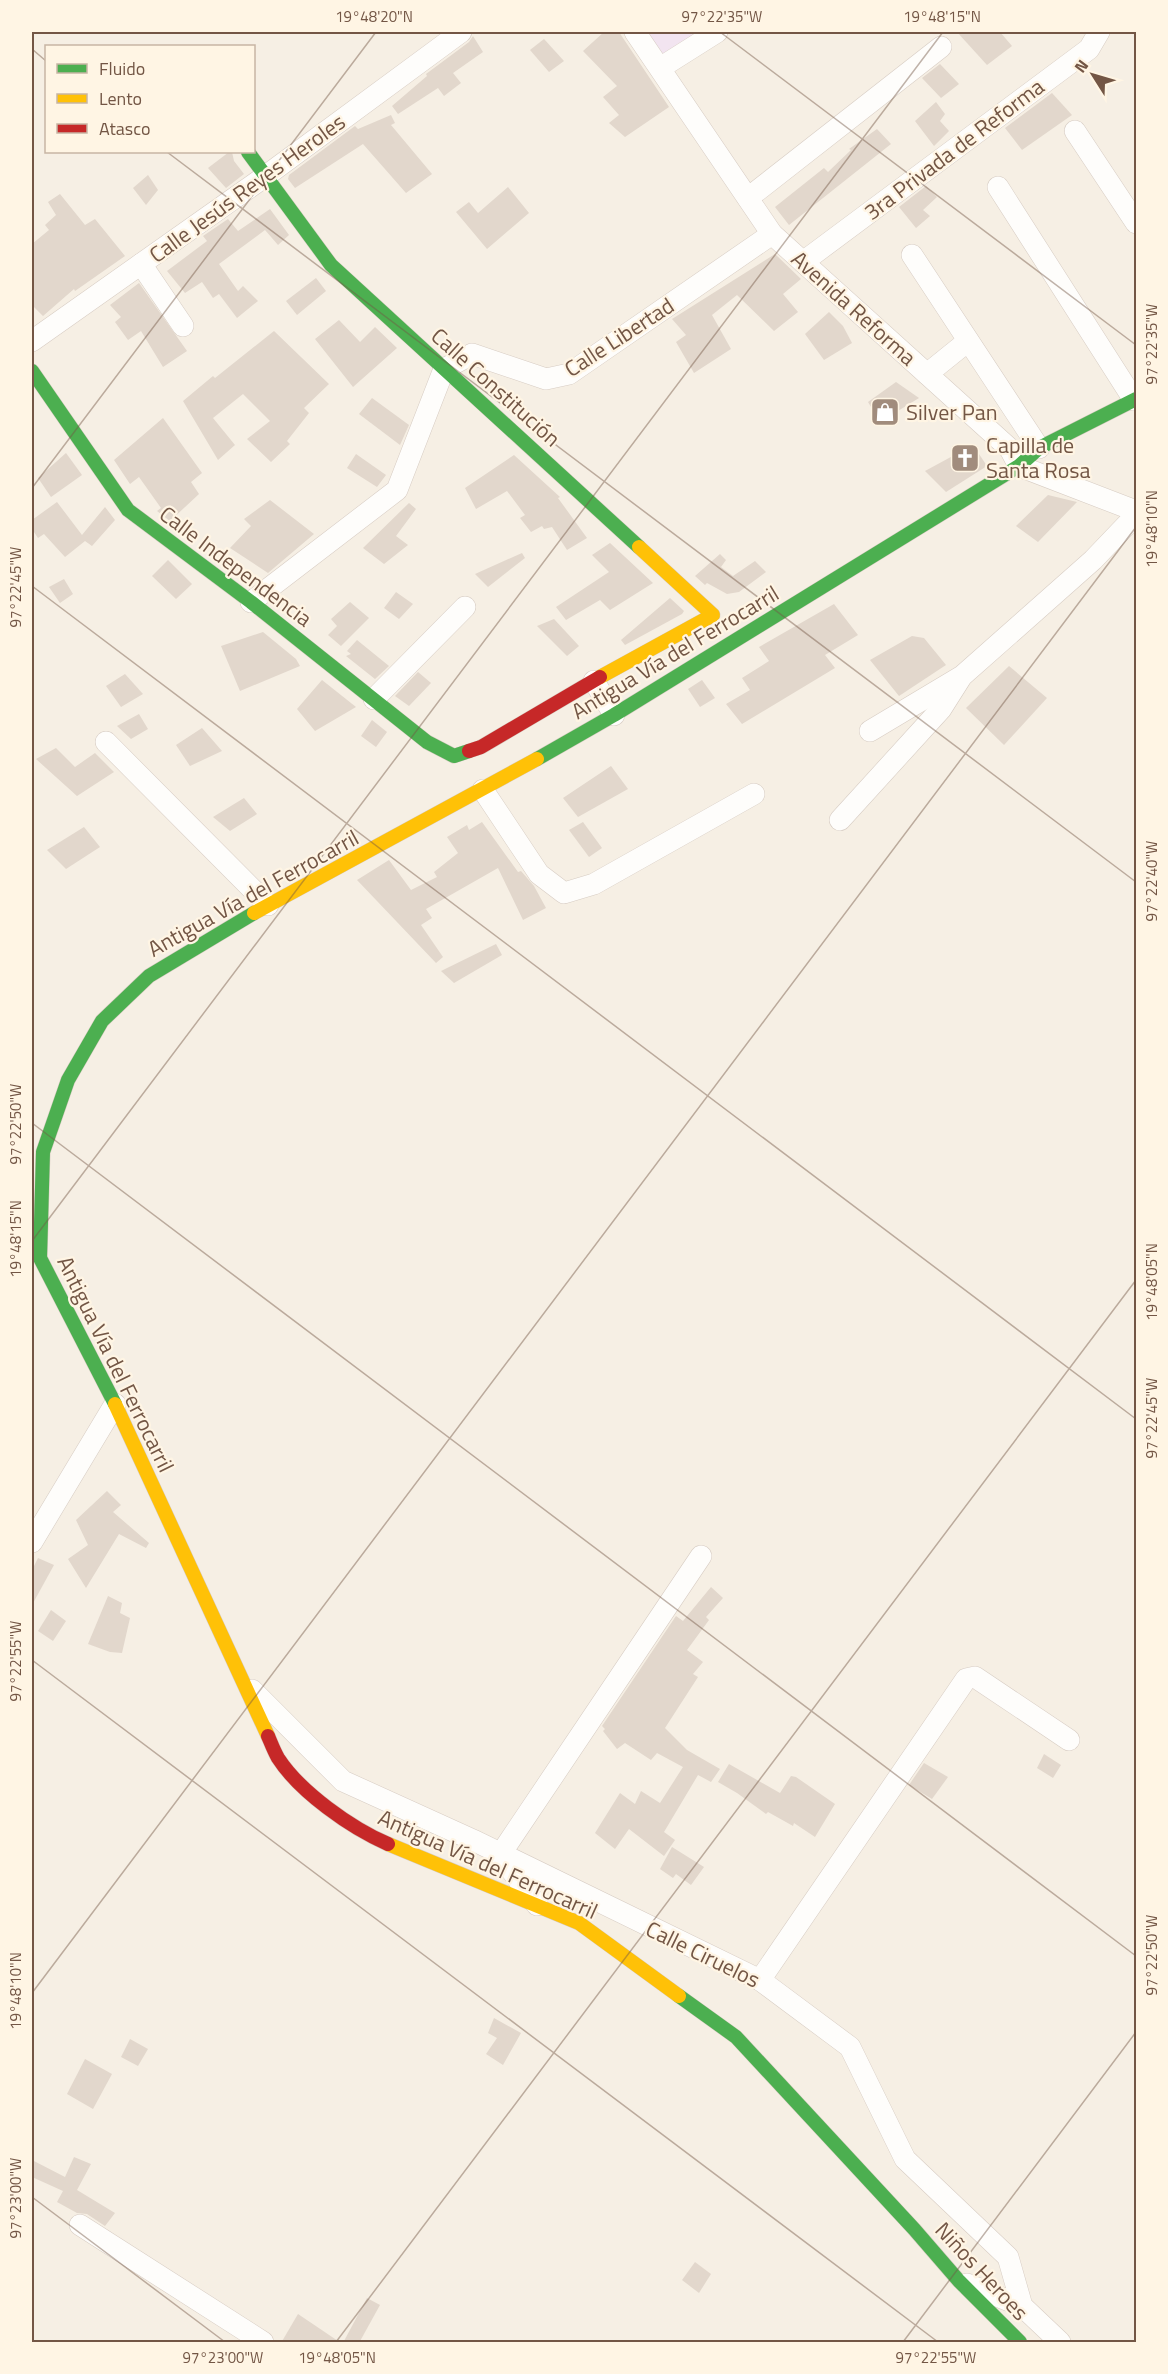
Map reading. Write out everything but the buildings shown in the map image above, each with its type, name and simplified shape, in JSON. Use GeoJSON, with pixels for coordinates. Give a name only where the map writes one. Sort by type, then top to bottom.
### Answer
{"type":"FeatureCollection","features":[{"type":"Feature","properties":{"kind":"street","name":"Calle Jesús Reyes Heroles"},"geometry":{"type":"LineString","coordinates":[[32,341],[267,175],[460,32]]}},
{"type":"Feature","properties":{"kind":"street","name":"Avenida Reforma"},"geometry":{"type":"LineString","coordinates":[[635,32],[772,234],[1010,449],[1019,466]]}},
{"type":"Feature","properties":{"kind":"street"},"geometry":{"type":"LineString","coordinates":[[660,68],[717,32]]}},
{"type":"Feature","properties":{"kind":"street","name":"3ra Privada de Reforma"},"geometry":{"type":"LineString","coordinates":[[803,262],[1089,49],[1099,32]]}},
{"type":"Feature","properties":{"kind":"street"},"geometry":{"type":"LineString","coordinates":[[748,198],[941,47]]}},
{"type":"Feature","properties":{"kind":"street"},"geometry":{"type":"LineString","coordinates":[[1076,132],[1137,223]]}},
{"type":"Feature","properties":{"kind":"street","name":"Calle Constitución"},"geometry":{"type":"LineString","coordinates":[[249,153],[331,265],[713,615],[594,681]]}},
{"type":"Feature","properties":{"kind":"street"},"geometry":{"type":"LineString","coordinates":[[998,187],[1136,400]]}},
{"type":"Feature","properties":{"kind":"street","name":"Calle Libertad"},"geometry":{"type":"LineString","coordinates":[[444,369],[472,354],[546,379],[568,375],[772,234]]}},
{"type":"Feature","properties":{"kind":"street"},"geometry":{"type":"LineString","coordinates":[[912,255],[1039,448]]}},
{"type":"Feature","properties":{"kind":"street"},"geometry":{"type":"LineString","coordinates":[[141,264],[183,327]]}},
{"type":"Feature","properties":{"kind":"street"},"geometry":{"type":"LineString","coordinates":[[927,374],[968,341]]}},
{"type":"Feature","properties":{"kind":"street"},"geometry":{"type":"LineString","coordinates":[[251,602],[397,490],[444,369]]}},
{"type":"Feature","properties":{"kind":"street","name":"Calle Independencia"},"geometry":{"type":"LineString","coordinates":[[32,371],[129,510],[251,602],[427,742],[454,756],[481,747],[594,681]]}},
{"type":"Feature","properties":{"kind":"street","name":"Antigua Vía del Ferrocarril"},"geometry":{"type":"LineString","coordinates":[[914,2229],[736,2037],[579,1923],[370,1836],[316,1800],[278,1758],[115,1404],[36,1251],[43,1152],[68,1080],[102,1021],[149,976],[268,905],[483,790],[614,715],[1019,466],[1039,448],[1136,400]]}},
{"type":"Feature","properties":{"kind":"street"},"geometry":{"type":"LineString","coordinates":[[870,731],[962,676],[1093,560],[1137,513],[1019,466]]}},
{"type":"Feature","properties":{"kind":"street"},"geometry":{"type":"LineString","coordinates":[[374,699],[465,607]]}},
{"type":"Feature","properties":{"kind":"street"},"geometry":{"type":"LineString","coordinates":[[840,820],[941,710],[962,676]]}},
{"type":"Feature","properties":{"kind":"street"},"geometry":{"type":"LineString","coordinates":[[594,681],[614,715]]}},
{"type":"Feature","properties":{"kind":"street"},"geometry":{"type":"LineString","coordinates":[[106,742],[268,905]]}},
{"type":"Feature","properties":{"kind":"street"},"geometry":{"type":"LineString","coordinates":[[483,790],[539,874],[564,893],[594,884],[754,794]]}},
{"type":"Feature","properties":{"kind":"street"},"geometry":{"type":"LineString","coordinates":[[32,1542],[115,1404]]}},
{"type":"Feature","properties":{"kind":"street"},"geometry":{"type":"LineString","coordinates":[[537,1906],[500,1855],[701,1556]]}},
{"type":"Feature","properties":{"kind":"street"},"geometry":{"type":"LineString","coordinates":[[760,1980],[966,1680],[975,1677],[1069,1740]]}},
{"type":"Feature","properties":{"kind":"street","name":"Calle Ciruelos"},"geometry":{"type":"LineString","coordinates":[[240,1678],[343,1781],[760,1980],[850,2048],[905,2159],[1008,2257],[1022,2306],[1060,2343]]}},
{"type":"Feature","properties":{"kind":"street"},"geometry":{"type":"LineString","coordinates":[[80,2225],[263,2343]]}},
{"type":"Feature","properties":{"kind":"street","name":"Niños Heroes"},"geometry":{"type":"LineString","coordinates":[[914,2229],[959,2281],[1020,2343]]}},
{"type":"Feature","properties":{"kind":"street"},"geometry":{"type":"LineString","coordinates":[[959,2281],[1022,2306]]}},
{"type":"Feature","properties":{"kind":"shaded area"},"geometry":{"type":"Polygon","coordinates":[[[635,32],[697,32],[655,59],[635,32]]]}},
{"type":"Feature","properties":{"kind":"traffic: fast"},"geometry":{"type":"LineString","coordinates":[[249,153],[331,265],[639,547]]}},
{"type":"Feature","properties":{"kind":"traffic: fast"},"geometry":{"type":"LineString","coordinates":[[32,371],[128,510],[251,602],[427,742],[454,756],[469,751]]}},
{"type":"Feature","properties":{"kind":"traffic: fast"},"geometry":{"type":"LineString","coordinates":[[537,759],[614,715],[1019,466],[1039,448],[1136,399]]}},
{"type":"Feature","properties":{"kind":"traffic: fast"},"geometry":{"type":"LineString","coordinates":[[115,1404],[40,1258],[43,1152],[68,1080],[102,1021],[149,976],[254,913]]}},
{"type":"Feature","properties":{"kind":"traffic: fast"},"geometry":{"type":"LineString","coordinates":[[679,1996],[736,2037],[914,2229],[959,2281],[1020,2342]]}},
{"type":"Feature","properties":{"kind":"traffic: slow"},"geometry":{"type":"LineString","coordinates":[[600,677],[713,615],[639,547]]}},
{"type":"Feature","properties":{"kind":"traffic: slow"},"geometry":{"type":"LineString","coordinates":[[254,913],[537,759]]}},
{"type":"Feature","properties":{"kind":"traffic: slow"},"geometry":{"type":"LineString","coordinates":[[115,1404],[268,1736]]}},
{"type":"Feature","properties":{"kind":"traffic: slow"},"geometry":{"type":"LineString","coordinates":[[388,1844],[579,1923],[679,1996]]}},
{"type":"Feature","properties":{"kind":"traffic: jam"},"geometry":{"type":"LineString","coordinates":[[469,751],[481,747],[600,677]]}},
{"type":"Feature","properties":{"kind":"traffic: jam"},"geometry":{"type":"LineString","coordinates":[[268,1736],[278,1758],[299,1784],[343,1819],[388,1844]]}},
{"type":"Feature","properties":{"kind":"place","name":"Silver Pan"},"geometry":{"type":"Point","coordinates":[885,412]}},
{"type":"Feature","properties":{"kind":"place","name":"Capilla de Santa Rosa"},"geometry":{"type":"Point","coordinates":[965,458]}}]}
